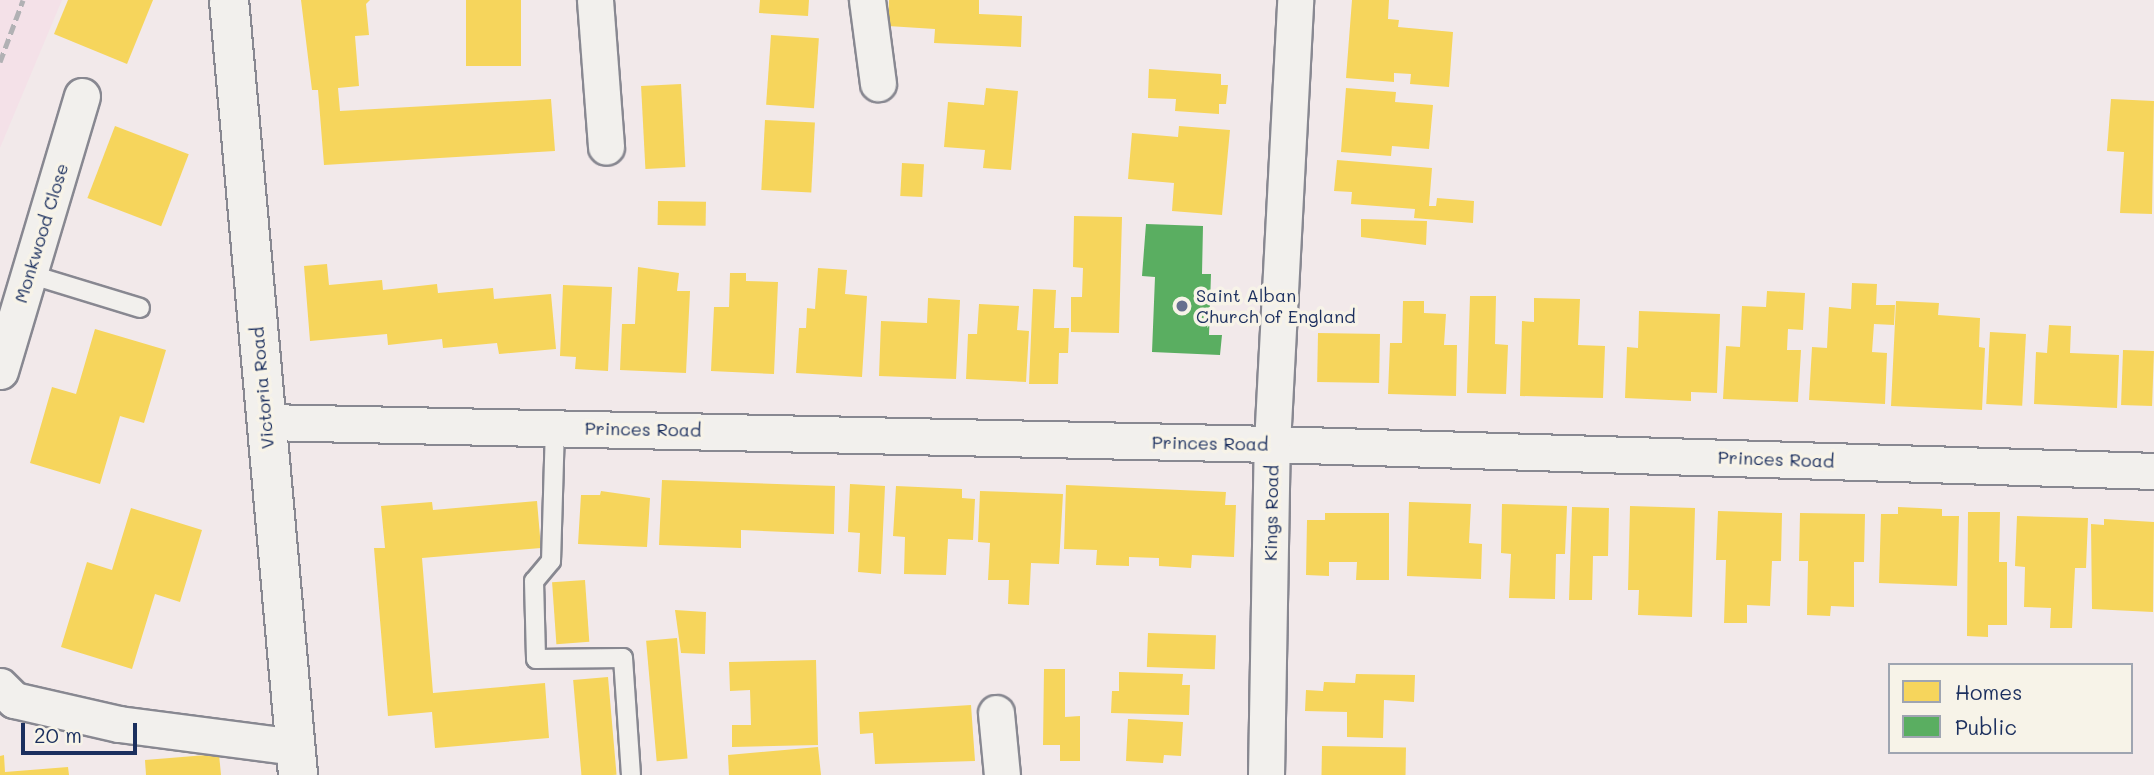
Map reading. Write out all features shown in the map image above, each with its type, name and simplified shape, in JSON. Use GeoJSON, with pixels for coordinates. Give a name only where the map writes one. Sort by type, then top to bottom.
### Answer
{"type":"FeatureCollection","features":[{"type":"Feature","properties":{"kind":"street","name":"Victoria Road"},"geometry":{"type":"LineString","coordinates":[[229,0],[297,761]]}},
{"type":"Feature","properties":{"kind":"street"},"geometry":{"type":"LineString","coordinates":[[595,0],[606,147]]}},
{"type":"Feature","properties":{"kind":"street"},"geometry":{"type":"LineString","coordinates":[[867,0],[878,83]]}},
{"type":"Feature","properties":{"kind":"street","name":"Kings Road"},"geometry":{"type":"LineString","coordinates":[[1266,775],[1272,444],[1295,0]]}},
{"type":"Feature","properties":{"kind":"street","name":"Monkwood Close"},"geometry":{"type":"LineString","coordinates":[[0,371],[82,96]]}},
{"type":"Feature","properties":{"kind":"street","name":"Princes Road"},"geometry":{"type":"LineString","coordinates":[[265,422],[555,426],[1272,444],[2154,471]]}},
{"type":"Feature","properties":{"kind":"street"},"geometry":{"type":"LineString","coordinates":[[0,686],[14,700],[297,761]]}},
{"type":"Feature","properties":{"kind":"street"},"geometry":{"type":"LineString","coordinates":[[996,713],[1002,775]]}},
{"type":"Feature","properties":{"kind":"lane"},"geometry":{"type":"LineString","coordinates":[[29,274],[140,307]]}},
{"type":"Feature","properties":{"kind":"lane"},"geometry":{"type":"LineString","coordinates":[[555,426],[551,561],[534,581],[536,659],[622,658],[631,775]]}},
{"type":"Feature","properties":{"kind":"shaded area"},"geometry":{"type":"Polygon","coordinates":[[[0,0],[62,0],[0,148],[0,0]]]}},
{"type":"Feature","properties":{"kind":"building: Homes"},"geometry":{"type":"Polygon","coordinates":[[[68,0],[153,0],[127,64],[54,34],[68,0]]]}},
{"type":"Feature","properties":{"kind":"building: Homes"},"geometry":{"type":"Polygon","coordinates":[[[301,0],[370,0],[366,4],[369,35],[355,36],[359,86],[338,88],[340,111],[551,99],[555,151],[324,165],[318,90],[312,90],[301,0]]]}},
{"type":"Feature","properties":{"kind":"building: Homes"},"geometry":{"type":"Polygon","coordinates":[[[466,0],[521,0],[521,66],[466,66],[466,0]]]}},
{"type":"Feature","properties":{"kind":"building: Homes"},"geometry":{"type":"Polygon","coordinates":[[[760,0],[809,0],[808,16],[759,13],[760,0]]]}},
{"type":"Feature","properties":{"kind":"building: Homes"},"geometry":{"type":"Polygon","coordinates":[[[889,0],[979,0],[979,14],[1022,16],[1021,47],[934,43],[935,29],[888,26],[889,0]]]}},
{"type":"Feature","properties":{"kind":"building: Homes"},"geometry":{"type":"Polygon","coordinates":[[[1352,0],[1389,0],[1388,19],[1399,20],[1398,27],[1453,32],[1449,87],[1410,84],[1411,74],[1394,73],[1394,82],[1346,78],[1352,0]]]}},
{"type":"Feature","properties":{"kind":"building: Homes"},"geometry":{"type":"Polygon","coordinates":[[[771,35],[819,38],[814,108],[766,105],[771,35]]]}},
{"type":"Feature","properties":{"kind":"building: Homes"},"geometry":{"type":"Polygon","coordinates":[[[1149,69],[1221,74],[1221,85],[1228,85],[1226,104],[1219,104],[1219,114],[1175,111],[1176,99],[1148,98],[1149,69]]]}},
{"type":"Feature","properties":{"kind":"building: Homes"},"geometry":{"type":"Polygon","coordinates":[[[681,84],[685,167],[645,169],[641,86],[681,84]]]}},
{"type":"Feature","properties":{"kind":"building: Homes"},"geometry":{"type":"Polygon","coordinates":[[[986,88],[1018,91],[1011,170],[983,168],[985,150],[944,147],[948,102],[984,105],[986,88]]]}},
{"type":"Feature","properties":{"kind":"building: Homes"},"geometry":{"type":"Polygon","coordinates":[[[1346,88],[1396,92],[1395,102],[1433,105],[1429,149],[1392,146],[1391,156],[1341,152],[1346,88]]]}},
{"type":"Feature","properties":{"kind":"building: Homes"},"geometry":{"type":"Polygon","coordinates":[[[2111,99],[2154,101],[2152,214],[2120,213],[2124,152],[2107,151],[2111,99]]]}},
{"type":"Feature","properties":{"kind":"building: Homes"},"geometry":{"type":"Polygon","coordinates":[[[765,120],[815,123],[811,193],[761,190],[765,120]]]}},
{"type":"Feature","properties":{"kind":"building: Homes"},"geometry":{"type":"Polygon","coordinates":[[[115,126],[189,154],[161,226],[87,198],[115,126]]]}},
{"type":"Feature","properties":{"kind":"building: Homes"},"geometry":{"type":"Polygon","coordinates":[[[1179,126],[1230,130],[1222,215],[1172,211],[1174,183],[1128,179],[1132,133],[1178,137],[1179,126]]]}},
{"type":"Feature","properties":{"kind":"building: Homes"},"geometry":{"type":"Polygon","coordinates":[[[1337,160],[1432,168],[1429,206],[1436,206],[1437,198],[1474,201],[1473,223],[1414,218],[1415,209],[1351,204],[1352,192],[1334,191],[1337,160]]]}},
{"type":"Feature","properties":{"kind":"building: Homes"},"geometry":{"type":"Polygon","coordinates":[[[902,163],[924,164],[922,197],[900,196],[902,163]]]}},
{"type":"Feature","properties":{"kind":"building: Homes"},"geometry":{"type":"Polygon","coordinates":[[[658,201],[706,202],[706,226],[658,225],[658,201]]]}},
{"type":"Feature","properties":{"kind":"building: Homes"},"geometry":{"type":"Polygon","coordinates":[[[1074,216],[1122,217],[1119,333],[1071,332],[1071,297],[1082,297],[1083,268],[1073,267],[1074,216]]]}},
{"type":"Feature","properties":{"kind":"building: Homes"},"geometry":{"type":"Polygon","coordinates":[[[1361,219],[1427,221],[1426,245],[1361,237],[1361,219]]]}},
{"type":"Feature","properties":{"kind":"building: Homes"},"geometry":{"type":"Polygon","coordinates":[[[327,264],[329,285],[382,280],[383,290],[437,284],[438,293],[493,288],[494,299],[551,294],[556,349],[499,354],[497,343],[443,348],[442,339],[388,345],[387,334],[310,341],[304,266],[327,264]]]}},
{"type":"Feature","properties":{"kind":"building: Homes"},"geometry":{"type":"Polygon","coordinates":[[[638,267],[679,273],[677,291],[690,291],[686,373],[620,370],[622,324],[635,324],[638,267]]]}},
{"type":"Feature","properties":{"kind":"building: Homes"},"geometry":{"type":"Polygon","coordinates":[[[818,268],[847,270],[845,294],[867,296],[862,377],[796,373],[799,328],[806,328],[807,308],[815,309],[818,268]]]}},
{"type":"Feature","properties":{"kind":"building: Homes"},"geometry":{"type":"Polygon","coordinates":[[[730,273],[746,273],[746,281],[778,282],[774,374],[711,371],[714,307],[729,307],[730,273]]]}},
{"type":"Feature","properties":{"kind":"building: Homes"},"geometry":{"type":"Polygon","coordinates":[[[1852,283],[1877,284],[1876,305],[1895,305],[1894,325],[1874,324],[1872,352],[1887,353],[1885,404],[1809,400],[1812,347],[1827,348],[1829,307],[1851,309],[1852,283]]]}},
{"type":"Feature","properties":{"kind":"building: Homes"},"geometry":{"type":"Polygon","coordinates":[[[563,285],[612,287],[608,371],[575,369],[576,357],[560,356],[563,285]]]}},
{"type":"Feature","properties":{"kind":"building: Homes"},"geometry":{"type":"Polygon","coordinates":[[[1033,289],[1056,290],[1054,328],[1069,328],[1068,353],[1059,353],[1058,384],[1029,384],[1033,289]]]}},
{"type":"Feature","properties":{"kind":"building: Homes"},"geometry":{"type":"Polygon","coordinates":[[[1767,291],[1805,293],[1803,330],[1788,329],[1787,350],[1801,350],[1798,402],[1723,399],[1726,346],[1740,347],[1742,306],[1766,307],[1767,291]]]}},
{"type":"Feature","properties":{"kind":"building: Homes"},"geometry":{"type":"Polygon","coordinates":[[[1470,296],[1496,296],[1495,344],[1508,345],[1506,394],[1467,393],[1470,296]]]}},
{"type":"Feature","properties":{"kind":"building: Homes"},"geometry":{"type":"Polygon","coordinates":[[[928,298],[960,300],[956,379],[879,376],[881,321],[927,323],[928,298]]]}},
{"type":"Feature","properties":{"kind":"building: Homes"},"geometry":{"type":"Polygon","coordinates":[[[1534,298],[1580,299],[1578,345],[1605,346],[1603,398],[1520,396],[1522,321],[1534,322],[1534,298]]]}},
{"type":"Feature","properties":{"kind":"building: Homes"},"geometry":{"type":"Polygon","coordinates":[[[1403,301],[1424,301],[1424,313],[1446,314],[1444,345],[1457,345],[1456,396],[1388,394],[1390,343],[1402,343],[1403,301]]]}},
{"type":"Feature","properties":{"kind":"building: Homes"},"geometry":{"type":"Polygon","coordinates":[[[1896,301],[1939,303],[1938,315],[1980,318],[1979,347],[1985,348],[1982,410],[1891,406],[1896,301]]]}},
{"type":"Feature","properties":{"kind":"building: Homes"},"geometry":{"type":"Polygon","coordinates":[[[979,304],[1019,306],[1017,330],[1029,331],[1026,382],[966,379],[968,334],[977,334],[979,304]]]}},
{"type":"Feature","properties":{"kind":"building: Homes"},"geometry":{"type":"Polygon","coordinates":[[[1639,311],[1720,314],[1717,393],[1691,392],[1691,401],[1625,398],[1627,347],[1638,348],[1639,311]]]}},
{"type":"Feature","properties":{"kind":"building: Homes"},"geometry":{"type":"Polygon","coordinates":[[[2049,325],[2071,326],[2070,353],[2119,355],[2117,408],[2034,404],[2036,352],[2047,353],[2049,325]]]}},
{"type":"Feature","properties":{"kind":"building: Homes"},"geometry":{"type":"Polygon","coordinates":[[[95,329],[166,350],[144,423],[120,416],[100,484],[30,463],[52,387],[76,394],[95,329]]]}},
{"type":"Feature","properties":{"kind":"building: Homes"},"geometry":{"type":"Polygon","coordinates":[[[1990,332],[2026,334],[2022,406],[1986,404],[1990,332]]]}},
{"type":"Feature","properties":{"kind":"building: Homes"},"geometry":{"type":"Polygon","coordinates":[[[1318,333],[1380,334],[1379,383],[1317,382],[1318,333]]]}},
{"type":"Feature","properties":{"kind":"building: Homes"},"geometry":{"type":"Polygon","coordinates":[[[2123,350],[2154,351],[2152,406],[2121,405],[2123,350]]]}},
{"type":"Feature","properties":{"kind":"building: Homes"},"geometry":{"type":"Polygon","coordinates":[[[662,480],[835,486],[834,534],[741,530],[741,548],[659,545],[662,480]]]}},
{"type":"Feature","properties":{"kind":"building: Homes"},"geometry":{"type":"Polygon","coordinates":[[[850,484],[885,486],[881,574],[858,572],[860,533],[848,532],[850,484]]]}},
{"type":"Feature","properties":{"kind":"building: Homes"},"geometry":{"type":"Polygon","coordinates":[[[1066,485],[1226,492],[1225,505],[1236,505],[1234,557],[1192,555],[1191,568],[1159,566],[1159,558],[1129,557],[1129,566],[1096,565],[1097,550],[1064,549],[1066,485]]]}},
{"type":"Feature","properties":{"kind":"building: Homes"},"geometry":{"type":"Polygon","coordinates":[[[896,486],[962,489],[962,498],[975,499],[973,540],[948,539],[946,575],[904,574],[905,537],[893,536],[896,486]]]}},
{"type":"Feature","properties":{"kind":"building: Homes"},"geometry":{"type":"Polygon","coordinates":[[[601,491],[650,498],[647,547],[578,544],[581,495],[600,495],[601,491]]]}},
{"type":"Feature","properties":{"kind":"building: Homes"},"geometry":{"type":"Polygon","coordinates":[[[980,491],[1063,494],[1059,564],[1031,563],[1029,605],[1008,604],[1009,580],[988,580],[990,543],[978,542],[980,491]]]}},
{"type":"Feature","properties":{"kind":"building: Homes"},"geometry":{"type":"Polygon","coordinates":[[[537,501],[541,548],[422,558],[433,693],[545,683],[549,738],[435,748],[432,712],[388,716],[374,548],[385,548],[381,506],[432,502],[433,510],[537,501]]]}},
{"type":"Feature","properties":{"kind":"building: Homes"},"geometry":{"type":"Polygon","coordinates":[[[1409,502],[1471,504],[1469,543],[1482,544],[1481,579],[1407,576],[1409,502]]]}},
{"type":"Feature","properties":{"kind":"building: Homes"},"geometry":{"type":"Polygon","coordinates":[[[1502,504],[1567,506],[1565,554],[1556,554],[1555,599],[1509,598],[1511,554],[1501,553],[1502,504]]]}},
{"type":"Feature","properties":{"kind":"building: Homes"},"geometry":{"type":"Polygon","coordinates":[[[1630,506],[1695,508],[1692,617],[1638,615],[1639,590],[1628,590],[1630,506]]]}},
{"type":"Feature","properties":{"kind":"building: Homes"},"geometry":{"type":"Polygon","coordinates":[[[1572,507],[1609,508],[1608,556],[1593,556],[1592,600],[1569,600],[1572,507]]]}},
{"type":"Feature","properties":{"kind":"building: Homes"},"geometry":{"type":"Polygon","coordinates":[[[1898,507],[1942,509],[1942,516],[1959,516],[1957,586],[1879,583],[1881,514],[1898,514],[1898,507]]]}},
{"type":"Feature","properties":{"kind":"building: Homes"},"geometry":{"type":"Polygon","coordinates":[[[131,508],[202,530],[180,602],[155,594],[132,669],[61,647],[87,562],[112,570],[131,508]]]}},
{"type":"Feature","properties":{"kind":"building: Homes"},"geometry":{"type":"Polygon","coordinates":[[[1718,511],[1782,513],[1781,561],[1772,561],[1770,606],[1747,605],[1747,623],[1724,623],[1726,560],[1716,560],[1718,511]]]}},
{"type":"Feature","properties":{"kind":"building: Homes"},"geometry":{"type":"Polygon","coordinates":[[[1968,512],[2000,512],[1999,562],[2007,562],[2007,625],[1988,625],[1988,637],[1967,636],[1968,512]]]}},
{"type":"Feature","properties":{"kind":"building: Homes"},"geometry":{"type":"Polygon","coordinates":[[[1325,513],[1389,513],[1389,580],[1356,580],[1357,562],[1329,562],[1329,576],[1306,575],[1307,520],[1325,520],[1325,513]]]}},
{"type":"Feature","properties":{"kind":"building: Homes"},"geometry":{"type":"Polygon","coordinates":[[[1800,513],[1865,514],[1864,562],[1854,562],[1854,607],[1831,606],[1830,616],[1807,615],[1808,561],[1799,561],[1800,513]]]}},
{"type":"Feature","properties":{"kind":"building: Homes"},"geometry":{"type":"Polygon","coordinates":[[[2017,516],[2088,518],[2086,568],[2075,568],[2072,628],[2050,628],[2051,608],[2024,607],[2025,567],[2015,566],[2017,516]]]}},
{"type":"Feature","properties":{"kind":"building: Homes"},"geometry":{"type":"Polygon","coordinates":[[[2104,519],[2154,522],[2153,612],[2092,609],[2091,524],[2104,525],[2104,519]]]}},
{"type":"Feature","properties":{"kind":"building: Homes"},"geometry":{"type":"Polygon","coordinates":[[[585,580],[589,642],[556,644],[552,582],[585,580]]]}},
{"type":"Feature","properties":{"kind":"building: Homes"},"geometry":{"type":"Polygon","coordinates":[[[675,610],[706,612],[705,654],[681,653],[675,610]]]}},
{"type":"Feature","properties":{"kind":"building: Homes"},"geometry":{"type":"Polygon","coordinates":[[[1148,633],[1216,635],[1215,669],[1147,667],[1148,633]]]}},
{"type":"Feature","properties":{"kind":"building: Homes"},"geometry":{"type":"Polygon","coordinates":[[[677,638],[688,759],[657,761],[646,641],[677,638]]]}},
{"type":"Feature","properties":{"kind":"building: Homes"},"geometry":{"type":"Polygon","coordinates":[[[816,660],[818,745],[732,747],[732,725],[751,725],[750,690],[730,691],[729,662],[816,660]]]}},
{"type":"Feature","properties":{"kind":"building: Homes"},"geometry":{"type":"Polygon","coordinates":[[[1044,669],[1065,669],[1065,717],[1080,716],[1080,761],[1060,761],[1060,745],[1043,745],[1044,669]]]}},
{"type":"Feature","properties":{"kind":"building: Homes"},"geometry":{"type":"Polygon","coordinates":[[[1119,672],[1183,674],[1182,685],[1190,685],[1189,715],[1111,713],[1112,691],[1119,691],[1119,672]]]}},
{"type":"Feature","properties":{"kind":"building: Homes"},"geometry":{"type":"Polygon","coordinates":[[[1356,674],[1415,675],[1414,702],[1384,700],[1383,738],[1347,737],[1347,712],[1305,711],[1306,690],[1323,691],[1324,682],[1355,683],[1356,674]]]}},
{"type":"Feature","properties":{"kind":"building: Homes"},"geometry":{"type":"Polygon","coordinates":[[[608,677],[617,775],[581,775],[573,680],[608,677]]]}},
{"type":"Feature","properties":{"kind":"building: Homes"},"geometry":{"type":"Polygon","coordinates":[[[971,705],[975,761],[875,764],[873,733],[860,734],[859,712],[971,705]]]}},
{"type":"Feature","properties":{"kind":"building: Homes"},"geometry":{"type":"Polygon","coordinates":[[[1128,719],[1183,722],[1181,756],[1164,755],[1163,763],[1126,761],[1128,719]]]}},
{"type":"Feature","properties":{"kind":"building: Homes"},"geometry":{"type":"Polygon","coordinates":[[[1322,746],[1406,747],[1406,775],[1321,775],[1322,746]]]}},
{"type":"Feature","properties":{"kind":"building: Homes"},"geometry":{"type":"Polygon","coordinates":[[[818,747],[821,775],[729,775],[728,755],[818,747]]]}},
{"type":"Feature","properties":{"kind":"building: Homes"},"geometry":{"type":"Polygon","coordinates":[[[219,754],[221,775],[146,775],[145,760],[219,754]]]}},
{"type":"Feature","properties":{"kind":"building: Homes"},"geometry":{"type":"Polygon","coordinates":[[[4,755],[5,772],[68,767],[69,775],[0,775],[0,756],[4,755]]]}},
{"type":"Feature","properties":{"kind":"building: Public","name":"Saint Alban Church of England"},"geometry":{"type":"Polygon","coordinates":[[[1146,224],[1203,226],[1202,274],[1211,274],[1209,335],[1222,335],[1220,355],[1152,352],[1155,277],[1142,276],[1146,224]]]}},
{"type":"Feature","properties":{"kind":"railway"},"geometry":{"type":"LineString","coordinates":[[0,62],[23,0]]}},
{"type":"Feature","properties":{"kind":"place","name":"Saint Alban Church of England"},"geometry":{"type":"Point","coordinates":[1182,306]}}]}
